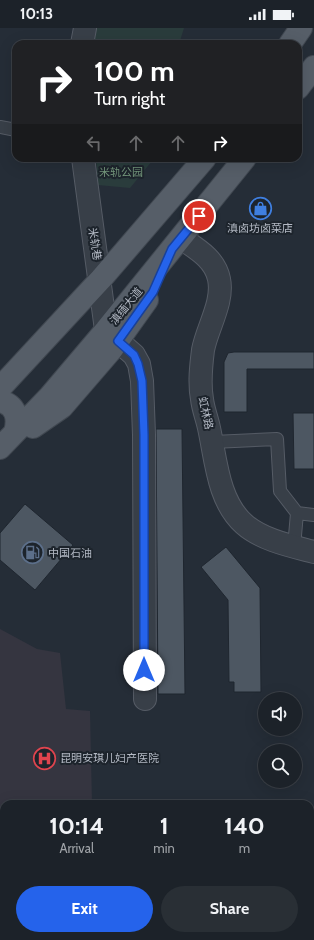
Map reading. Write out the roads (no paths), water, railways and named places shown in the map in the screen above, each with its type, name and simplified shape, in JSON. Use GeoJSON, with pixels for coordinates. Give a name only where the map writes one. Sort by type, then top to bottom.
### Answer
{"type":"FeatureCollection","features":[{"type":"Feature","properties":{"kind":"main road"},"geometry":{"type":"LineString","coordinates":[[293,40],[301,28]]}},
{"type":"Feature","properties":{"kind":"main road"},"geometry":{"type":"LineString","coordinates":[[302,83],[314,67]]}},
{"type":"Feature","properties":{"kind":"main road"},"geometry":{"type":"LineString","coordinates":[[0,388],[101,279],[202,162]]}},
{"type":"Feature","properties":{"kind":"main road","name":"滇缅大道"},"geometry":{"type":"LineString","coordinates":[[0,448],[50,396],[112,336],[177,243],[242,162]]}},
{"type":"Feature","properties":{"kind":"main road"},"geometry":{"type":"LineString","coordinates":[[0,401],[7,403],[15,411],[18,422],[15,432]]}},
{"type":"Feature","properties":{"kind":"street"},"geometry":{"type":"LineString","coordinates":[[82,40],[84,28]]}},
{"type":"Feature","properties":{"kind":"street","name":"米轨巷"},"geometry":{"type":"LineString","coordinates":[[84,162],[101,279],[112,336]]}},
{"type":"Feature","properties":{"kind":"street","name":"虹林路"},"geometry":{"type":"LineString","coordinates":[[177,243],[210,260],[219,280],[216,307],[205,342],[201,372],[202,399],[224,495],[236,516],[245,525],[262,535],[304,549]]}},
{"type":"Feature","properties":{"kind":"street"},"geometry":{"type":"LineString","coordinates":[[112,336],[134,355],[142,381],[144,435],[144,699]]}},
{"type":"Feature","properties":{"kind":"lane"},"geometry":{"type":"LineString","coordinates":[[0,127],[12,129]]}},
{"type":"Feature","properties":{"kind":"lane"},"geometry":{"type":"LineString","coordinates":[[212,442],[277,439],[280,491],[297,513],[304,549]]}},
{"type":"Feature","properties":{"kind":"lane"},"geometry":{"type":"LineString","coordinates":[[297,513],[314,515]]}},
{"type":"Feature","properties":{"kind":"place","name":"滇卤坊卤菜店"},"geometry":{"type":"Point","coordinates":[260,208]}},
{"type":"Feature","properties":{"kind":"place","name":"中国石油"},"geometry":{"type":"Point","coordinates":[33,553]}},
{"type":"Feature","properties":{"kind":"place","name":"昆明安琪儿妇产医院"},"geometry":{"type":"Point","coordinates":[45,758]}},
{"type":"Feature","properties":{"kind":"park label","name":"米轨公园"},"geometry":{"type":"Point","coordinates":[121,172]}}]}
